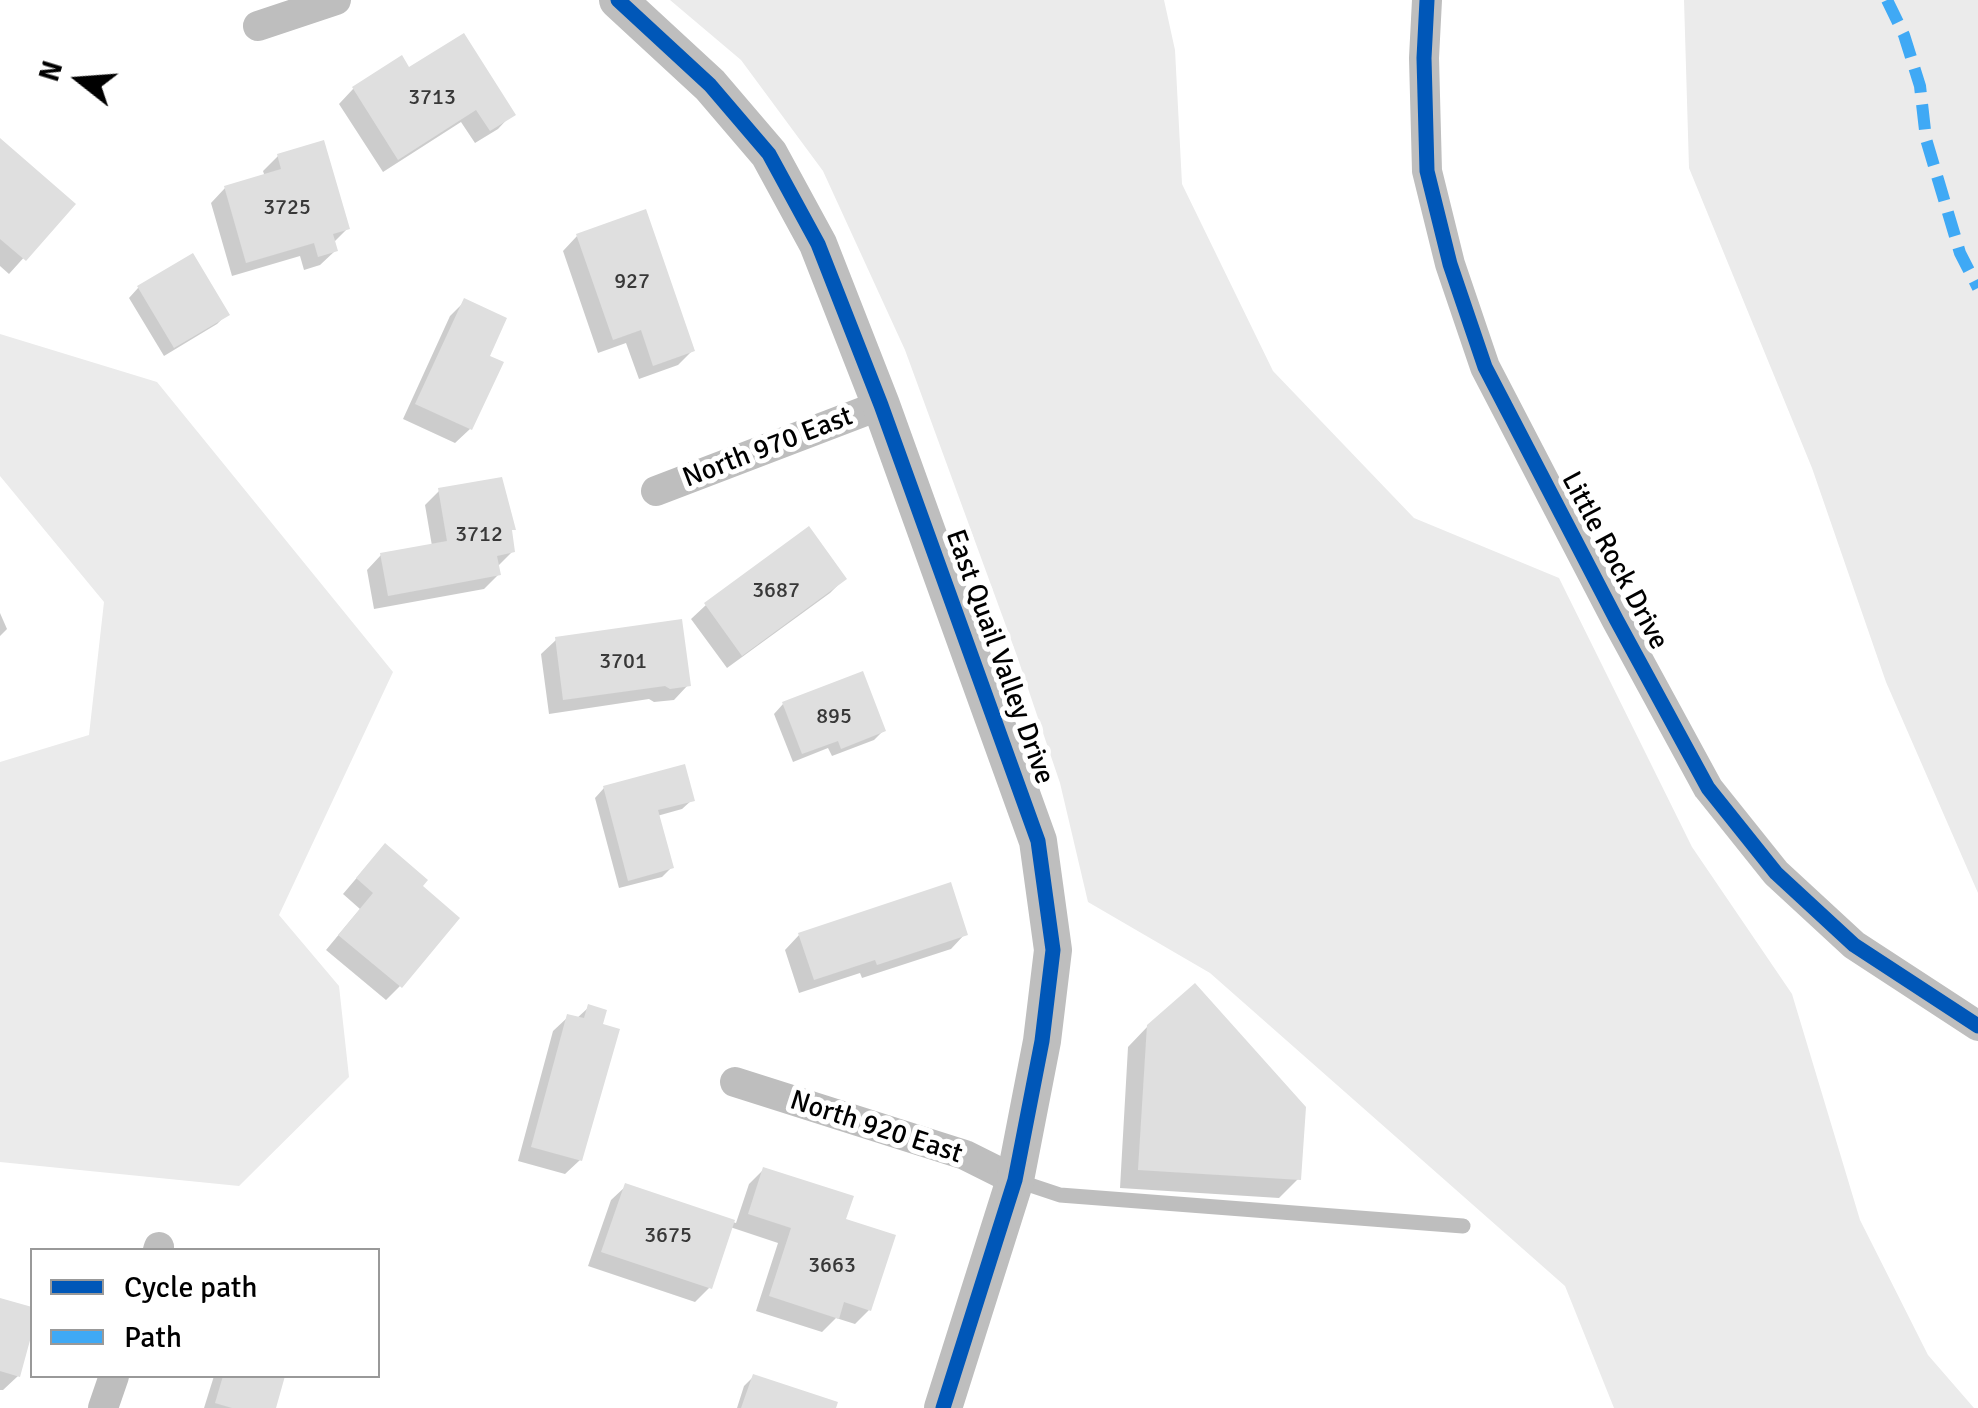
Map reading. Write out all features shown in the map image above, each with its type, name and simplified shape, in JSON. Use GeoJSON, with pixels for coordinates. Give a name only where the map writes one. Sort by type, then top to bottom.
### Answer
{"type":"FeatureCollection","features":[{"type":"Feature","properties":{"kind":"street"},"geometry":{"type":"LineString","coordinates":[[258,26],[336,0]]}},
{"type":"Feature","properties":{"kind":"street","name":"East Quail Valley Drive"},"geometry":{"type":"LineString","coordinates":[[618,0],[710,85],[769,154],[818,244],[881,405],[1038,841],[1053,950],[1042,1041],[1015,1180],[942,1408]]}},
{"type":"Feature","properties":{"kind":"street","name":"Little Rock Drive"},"geometry":{"type":"LineString","coordinates":[[1426,0],[1427,170],[1450,264],[1485,367],[1616,620],[1708,788],[1776,873],[1854,946],[1978,1026]]}},
{"type":"Feature","properties":{"kind":"street","name":"North 970 East"},"geometry":{"type":"LineString","coordinates":[[656,491],[881,405]]}},
{"type":"Feature","properties":{"kind":"street","name":"North 920 East"},"geometry":{"type":"LineString","coordinates":[[735,1082],[965,1156],[1015,1180]]}},
{"type":"Feature","properties":{"kind":"street"},"geometry":{"type":"LineString","coordinates":[[103,1408],[113,1378]]}},
{"type":"Feature","properties":{"kind":"lane"},"geometry":{"type":"LineString","coordinates":[[1015,1180],[1053,1194],[1463,1226]]}},
{"type":"Feature","properties":{"kind":"shaded area"},"geometry":{"type":"Polygon","coordinates":[[[670,0],[1164,0],[1175,50],[1182,184],[1273,371],[1414,518],[1559,578],[1692,847],[1792,994],[1860,1220],[1928,1355],[1974,1408],[1614,1408],[1565,1286],[1210,973],[1088,902],[1060,783],[1017,656],[905,350],[823,171],[741,60],[670,0]]]}},
{"type":"Feature","properties":{"kind":"shaded area"},"geometry":{"type":"Polygon","coordinates":[[[1684,0],[1978,0],[1978,893],[1886,682],[1812,468],[1689,168],[1684,0]]]}},
{"type":"Feature","properties":{"kind":"shaded area"},"geometry":{"type":"Polygon","coordinates":[[[0,334],[157,382],[393,672],[279,915],[339,986],[349,1077],[239,1186],[0,1162],[0,762],[89,735],[104,602],[0,476],[0,334]]]}},
{"type":"Feature","properties":{"kind":"building"},"geometry":{"type":"Polygon","coordinates":[[[464,33],[516,115],[490,131],[476,110],[398,160],[352,87],[402,55],[409,67],[464,33]]]}},
{"type":"Feature","properties":{"kind":"building"},"geometry":{"type":"Polygon","coordinates":[[[0,138],[76,204],[26,261],[0,239],[0,138]]]}},
{"type":"Feature","properties":{"kind":"building"},"geometry":{"type":"Polygon","coordinates":[[[324,140],[350,229],[333,234],[338,251],[318,257],[314,243],[246,263],[224,186],[281,169],[277,154],[324,140]]]}},
{"type":"Feature","properties":{"kind":"building"},"geometry":{"type":"Polygon","coordinates":[[[646,209],[695,351],[653,366],[641,330],[613,340],[576,234],[646,209]]]}},
{"type":"Feature","properties":{"kind":"building"},"geometry":{"type":"Polygon","coordinates":[[[193,253],[230,315],[174,348],[137,286],[193,253]]]}},
{"type":"Feature","properties":{"kind":"building"},"geometry":{"type":"Polygon","coordinates":[[[464,298],[507,318],[490,356],[504,362],[472,430],[415,404],[464,298]]]}},
{"type":"Feature","properties":{"kind":"building"},"geometry":{"type":"Polygon","coordinates":[[[502,477],[516,530],[512,530],[515,552],[497,556],[501,575],[388,596],[380,553],[447,541],[438,488],[502,477]]]}},
{"type":"Feature","properties":{"kind":"building"},"geometry":{"type":"Polygon","coordinates":[[[809,526],[847,579],[742,656],[704,603],[809,526]]]}},
{"type":"Feature","properties":{"kind":"building"},"geometry":{"type":"Polygon","coordinates":[[[682,619],[691,686],[563,700],[555,637],[682,619]]]}},
{"type":"Feature","properties":{"kind":"building"},"geometry":{"type":"Polygon","coordinates":[[[863,671],[886,731],[841,749],[838,741],[802,754],[782,702],[863,671]]]}},
{"type":"Feature","properties":{"kind":"building"},"geometry":{"type":"Polygon","coordinates":[[[685,764],[695,801],[658,810],[674,868],[628,881],[603,786],[685,764]]]}},
{"type":"Feature","properties":{"kind":"building"},"geometry":{"type":"Polygon","coordinates":[[[385,843],[428,880],[423,886],[460,918],[402,988],[338,935],[373,893],[356,878],[385,843]]]}},
{"type":"Feature","properties":{"kind":"building"},"geometry":{"type":"Polygon","coordinates":[[[951,882],[968,935],[877,965],[875,960],[814,980],[798,933],[951,882]]]}},
{"type":"Feature","properties":{"kind":"building"},"geometry":{"type":"Polygon","coordinates":[[[1195,983],[1306,1107],[1301,1180],[1138,1170],[1147,1025],[1195,983]]]}},
{"type":"Feature","properties":{"kind":"building"},"geometry":{"type":"Polygon","coordinates":[[[588,1004],[607,1010],[603,1024],[620,1029],[582,1161],[531,1147],[567,1014],[584,1018],[588,1004]]]}},
{"type":"Feature","properties":{"kind":"building"},"geometry":{"type":"Polygon","coordinates":[[[763,1167],[854,1196],[846,1219],[896,1235],[871,1311],[844,1302],[839,1319],[769,1296],[791,1228],[748,1214],[763,1167]]]}},
{"type":"Feature","properties":{"kind":"building"},"geometry":{"type":"Polygon","coordinates":[[[625,1183],[735,1220],[712,1289],[601,1252],[625,1183]]]}},
{"type":"Feature","properties":{"kind":"building"},"geometry":{"type":"Polygon","coordinates":[[[0,1298],[30,1306],[30,1340],[20,1377],[0,1371],[0,1298]]]}},
{"type":"Feature","properties":{"kind":"building"},"geometry":{"type":"Polygon","coordinates":[[[753,1374],[838,1402],[836,1408],[741,1408],[753,1374]]]}},
{"type":"Feature","properties":{"kind":"building"},"geometry":{"type":"Polygon","coordinates":[[[222,1378],[284,1378],[276,1408],[232,1408],[215,1403],[222,1378]]]}},
{"type":"Feature","properties":{"kind":"marked path"},"geometry":{"type":"LineString","coordinates":[[1887,0],[1904,35],[1920,86],[1926,139],[1960,253],[1978,288]]}},
{"type":"Feature","properties":{"kind":"cycle path"},"geometry":{"type":"LineString","coordinates":[[618,0],[710,85],[769,154],[818,244],[881,405],[1038,841],[1053,950],[1042,1041],[1015,1180],[943,1408]]}},
{"type":"Feature","properties":{"kind":"cycle path"},"geometry":{"type":"LineString","coordinates":[[1427,0],[1427,171],[1450,264],[1485,367],[1616,619],[1708,788],[1776,873],[1854,945],[1978,1026]]}}]}
